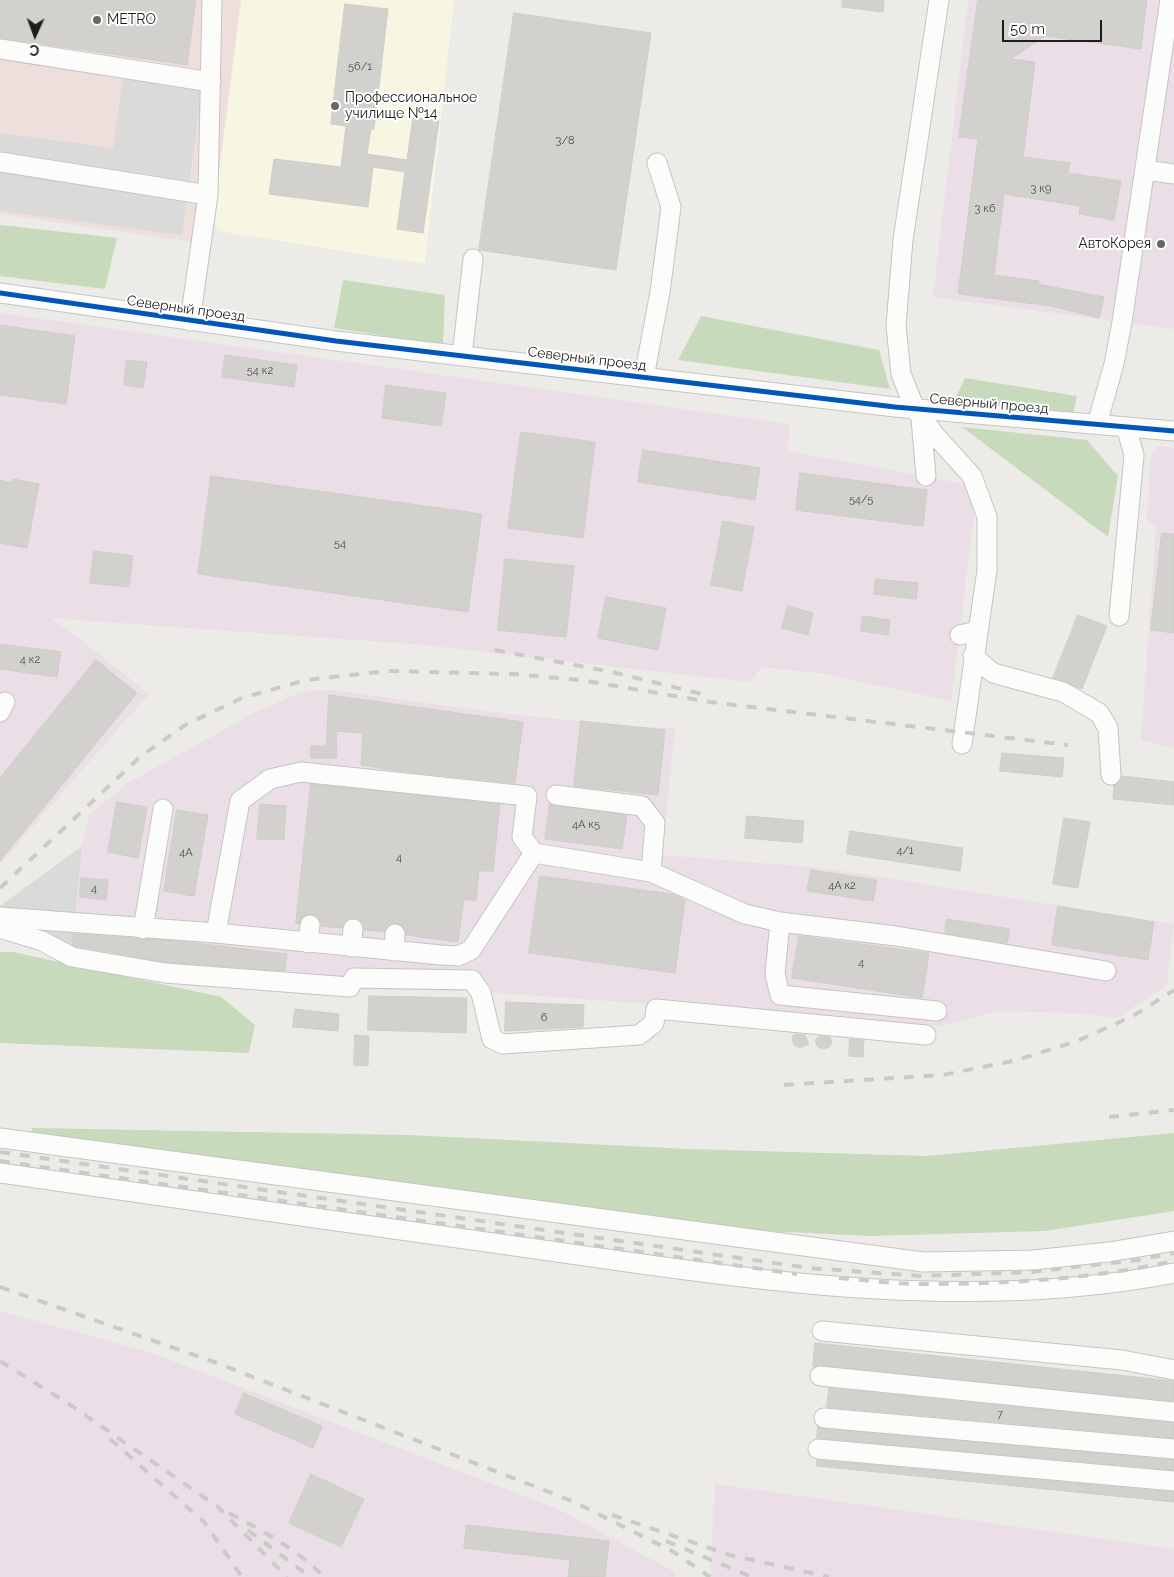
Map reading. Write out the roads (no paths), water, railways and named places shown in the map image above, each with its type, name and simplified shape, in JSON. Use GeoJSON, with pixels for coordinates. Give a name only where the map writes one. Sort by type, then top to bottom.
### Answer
{"type":"FeatureCollection","features":[{"type":"Feature","properties":{"kind":"street"},"geometry":{"type":"LineString","coordinates":[[190,321],[208,195],[212,82],[212,0]]}},
{"type":"Feature","properties":{"kind":"street"},"geometry":{"type":"LineString","coordinates":[[939,0],[903,240],[896,326],[901,374],[918,413],[934,434],[972,476],[987,517],[987,570],[968,633],[973,656],[962,744]]}},
{"type":"Feature","properties":{"kind":"street"},"geometry":{"type":"LineString","coordinates":[[1097,424],[1114,364],[1146,170],[1170,0]]}},
{"type":"Feature","properties":{"kind":"street"},"geometry":{"type":"LineString","coordinates":[[0,50],[212,82]]}},
{"type":"Feature","properties":{"kind":"street"},"geometry":{"type":"LineString","coordinates":[[0,162],[208,195]]}},
{"type":"Feature","properties":{"kind":"street"},"geometry":{"type":"LineString","coordinates":[[644,378],[662,274],[670,207],[657,162]]}},
{"type":"Feature","properties":{"kind":"street"},"geometry":{"type":"LineString","coordinates":[[1146,170],[1174,174]]}},
{"type":"Feature","properties":{"kind":"street"},"geometry":{"type":"LineString","coordinates":[[462,356],[473,259]]}},
{"type":"Feature","properties":{"kind":"street","name":"Северный проезд"},"geometry":{"type":"LineString","coordinates":[[0,293],[190,321],[918,413],[1097,424],[1174,431]]}},
{"type":"Feature","properties":{"kind":"street"},"geometry":{"type":"LineString","coordinates":[[918,413],[926,476]]}},
{"type":"Feature","properties":{"kind":"street"},"geometry":{"type":"LineString","coordinates":[[1119,616],[1134,455],[1126,427]]}},
{"type":"Feature","properties":{"kind":"street"},"geometry":{"type":"LineString","coordinates":[[973,656],[993,674],[1063,692],[1099,713],[1108,728],[1112,776]]}},
{"type":"Feature","properties":{"kind":"street"},"geometry":{"type":"LineString","coordinates":[[216,933],[240,801],[270,779],[301,772],[326,780],[527,796],[522,837],[534,853],[651,872],[745,914],[780,922],[896,936],[1106,971]]}},
{"type":"Feature","properties":{"kind":"street"},"geometry":{"type":"LineString","coordinates":[[556,795],[642,806],[655,823],[651,872]]}},
{"type":"Feature","properties":{"kind":"street"},"geometry":{"type":"LineString","coordinates":[[143,929],[164,809]]}},
{"type":"Feature","properties":{"kind":"street"},"geometry":{"type":"LineString","coordinates":[[0,917],[143,929],[216,933],[309,934],[442,948],[458,956],[471,950],[534,853]]}},
{"type":"Feature","properties":{"kind":"street"},"geometry":{"type":"LineString","coordinates":[[780,922],[775,974],[780,995],[937,1010]]}},
{"type":"Feature","properties":{"kind":"street"},"geometry":{"type":"LineString","coordinates":[[0,928],[42,941],[72,957],[165,973],[350,987],[354,978],[472,980],[481,993],[492,1040],[503,1044],[639,1035],[654,1022],[656,1009],[926,1035]]}},
{"type":"Feature","properties":{"kind":"street"},"geometry":{"type":"LineString","coordinates":[[0,1138],[923,1262],[1033,1260],[1110,1252],[1174,1241]]}},
{"type":"Feature","properties":{"kind":"street"},"geometry":{"type":"LineString","coordinates":[[0,1173],[680,1270],[806,1285],[922,1293],[1034,1291],[1140,1280],[1174,1273]]}},
{"type":"Feature","properties":{"kind":"street"},"geometry":{"type":"LineString","coordinates":[[822,1331],[1122,1360],[1174,1370]]}},
{"type":"Feature","properties":{"kind":"street"},"geometry":{"type":"LineString","coordinates":[[820,1376],[1174,1412]]}},
{"type":"Feature","properties":{"kind":"street"},"geometry":{"type":"LineString","coordinates":[[824,1418],[1174,1449]]}},
{"type":"Feature","properties":{"kind":"street"},"geometry":{"type":"LineString","coordinates":[[818,1449],[1174,1481]]}},
{"type":"Feature","properties":{"kind":"railway"},"geometry":{"type":"LineString","coordinates":[[495,650],[612,672],[706,695]]}},
{"type":"Feature","properties":{"kind":"railway"},"geometry":{"type":"LineString","coordinates":[[0,888],[140,757],[185,725],[242,698],[306,680],[388,671],[513,674],[581,680],[710,702],[1068,745]]}},
{"type":"Feature","properties":{"kind":"railway"},"geometry":{"type":"LineString","coordinates":[[784,1085],[943,1075],[1017,1060],[1077,1041],[1133,1016],[1174,990]]}},
{"type":"Feature","properties":{"kind":"railway"},"geometry":{"type":"LineString","coordinates":[[1109,1117],[1174,1110]]}},
{"type":"Feature","properties":{"kind":"railway"},"geometry":{"type":"LineString","coordinates":[[0,1152],[809,1268],[921,1276],[1031,1272],[1138,1260],[1174,1253]]}},
{"type":"Feature","properties":{"kind":"railway"},"geometry":{"type":"LineString","coordinates":[[0,1161],[797,1274]]}},
{"type":"Feature","properties":{"kind":"railway"},"geometry":{"type":"LineString","coordinates":[[839,1278],[912,1284],[1018,1281],[1081,1276],[1174,1261]]}},
{"type":"Feature","properties":{"kind":"railway"},"geometry":{"type":"LineString","coordinates":[[0,1287],[217,1363],[572,1501],[672,1551],[710,1577]]}},
{"type":"Feature","properties":{"kind":"railway"},"geometry":{"type":"LineString","coordinates":[[0,1361],[69,1404],[218,1507],[287,1577]]}},
{"type":"Feature","properties":{"kind":"railway"},"geometry":{"type":"LineString","coordinates":[[110,1439],[204,1522],[242,1577]]}},
{"type":"Feature","properties":{"kind":"railway"},"geometry":{"type":"LineString","coordinates":[[229,1513],[291,1549],[324,1577]]}},
{"type":"Feature","properties":{"kind":"railway"},"geometry":{"type":"LineString","coordinates":[[612,1515],[730,1555],[829,1577]]}},
{"type":"Feature","properties":{"kind":"railway"},"geometry":{"type":"LineString","coordinates":[[248,1530],[310,1577]]}},
{"type":"Feature","properties":{"kind":"railway"},"geometry":{"type":"LineString","coordinates":[[666,1541],[752,1577]]}},
{"type":"Feature","properties":{"kind":"place","name":"METRO"},"geometry":{"type":"Point","coordinates":[97,20]}},
{"type":"Feature","properties":{"kind":"place","name":"Профессиональное училище №14"},"geometry":{"type":"Point","coordinates":[335,106]}},
{"type":"Feature","properties":{"kind":"place","name":"АвтоКорея"},"geometry":{"type":"Point","coordinates":[1161,244]}}]}
